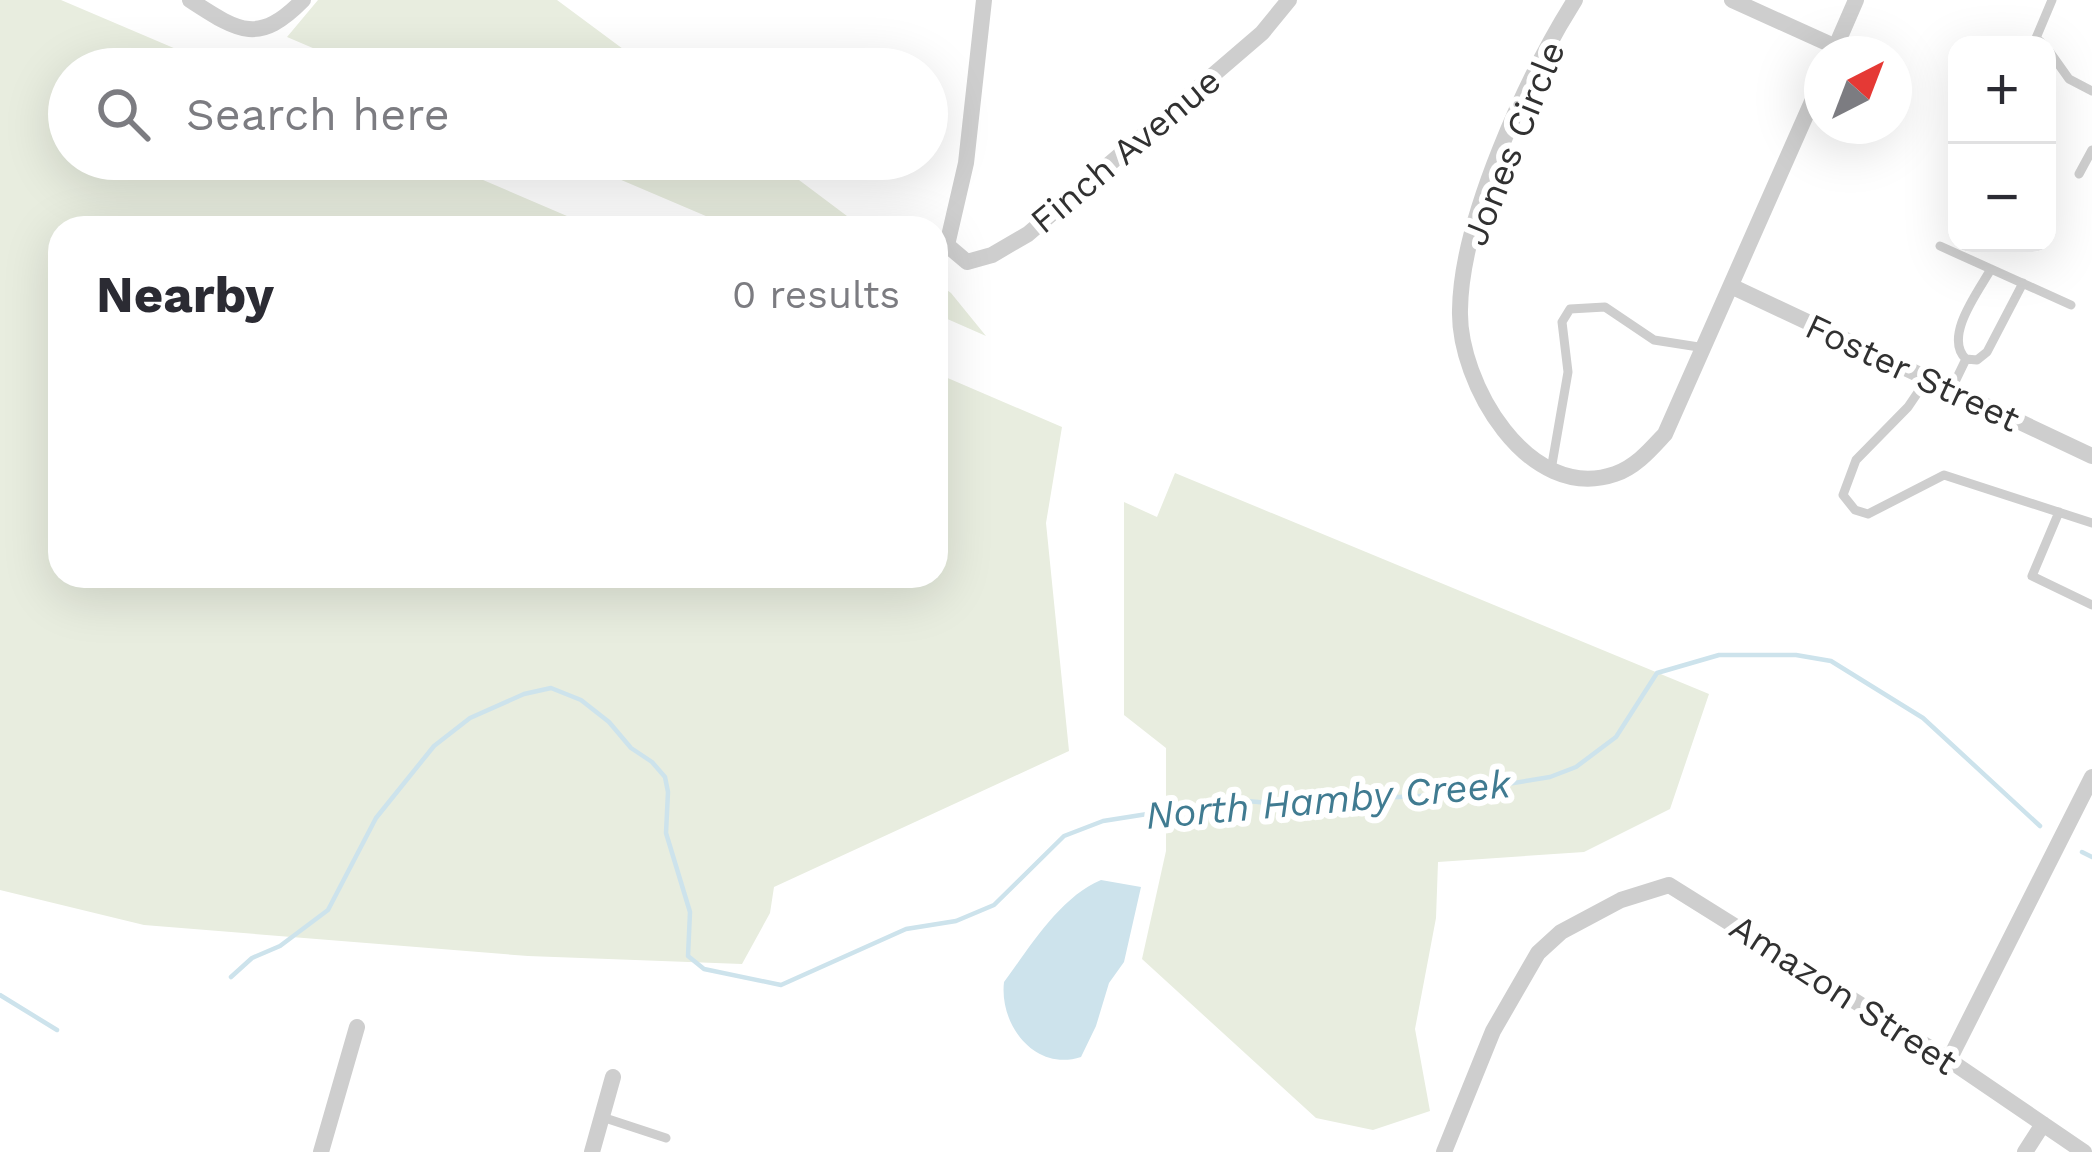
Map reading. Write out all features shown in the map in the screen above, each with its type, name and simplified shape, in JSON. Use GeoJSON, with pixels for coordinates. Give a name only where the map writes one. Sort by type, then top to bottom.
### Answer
{"type":"FeatureCollection","features":[{"type":"Feature","properties":{"kind":"street"},"geometry":{"type":"LineString","coordinates":[[190,0],[231,26],[250,30],[268,29],[303,0]]}},
{"type":"Feature","properties":{"kind":"street","name":"Finch Avenue"},"geometry":{"type":"LineString","coordinates":[[948,241],[966,163],[984,0]]}},
{"type":"Feature","properties":{"kind":"street","name":"Finch Avenue"},"geometry":{"type":"LineString","coordinates":[[948,246],[967,262],[992,255],[1028,234],[1262,33],[1288,0]]}},
{"type":"Feature","properties":{"kind":"street","name":"Jones Circle"},"geometry":{"type":"LineString","coordinates":[[1551,470],[1515,445],[1492,413],[1473,378],[1459,314],[1480,206],[1515,120],[1575,0]]}},
{"type":"Feature","properties":{"kind":"street"},"geometry":{"type":"LineString","coordinates":[[1732,0],[1805,36]]}},
{"type":"Feature","properties":{"kind":"street"},"geometry":{"type":"LineString","coordinates":[[1840,36],[1856,0]]}},
{"type":"Feature","properties":{"kind":"street"},"geometry":{"type":"LineString","coordinates":[[1551,470],[1579,477],[1614,475],[1642,458],[1665,434],[1804,122]]}},
{"type":"Feature","properties":{"kind":"street","name":"Foster Street"},"geometry":{"type":"LineString","coordinates":[[1733,287],[2092,456]]}},
{"type":"Feature","properties":{"kind":"street"},"geometry":{"type":"LineString","coordinates":[[1949,1060],[2092,777]]}},
{"type":"Feature","properties":{"kind":"street","name":"Amazon Street"},"geometry":{"type":"LineString","coordinates":[[1444,1152],[1493,1031],[1538,953],[1561,932],[1657,886],[1683,891],[2084,1152]]}},
{"type":"Feature","properties":{"kind":"street"},"geometry":{"type":"LineString","coordinates":[[321,1152],[357,1028]]}},
{"type":"Feature","properties":{"kind":"street"},"geometry":{"type":"LineString","coordinates":[[592,1152],[614,1077]]}},
{"type":"Feature","properties":{"kind":"street"},"geometry":{"type":"LineString","coordinates":[[2024,1152],[2043,1124]]}},
{"type":"Feature","properties":{"kind":"lane"},"geometry":{"type":"LineString","coordinates":[[2037,36],[2052,0]]}},
{"type":"Feature","properties":{"kind":"lane"},"geometry":{"type":"LineString","coordinates":[[2056,61],[2069,79],[2092,92]]}},
{"type":"Feature","properties":{"kind":"lane"},"geometry":{"type":"LineString","coordinates":[[2079,174],[2092,150]]}},
{"type":"Feature","properties":{"kind":"lane"},"geometry":{"type":"LineString","coordinates":[[1940,246],[2071,305]]}},
{"type":"Feature","properties":{"kind":"lane"},"geometry":{"type":"LineString","coordinates":[[1991,269],[1957,337],[1958,350],[1966,359],[1977,360],[1987,352],[2023,284]]}},
{"type":"Feature","properties":{"kind":"lane"},"geometry":{"type":"LineString","coordinates":[[1551,470],[1568,372],[1561,328],[1568,311],[1600,306],[1621,314],[1654,340],[1705,348]]}},
{"type":"Feature","properties":{"kind":"lane"},"geometry":{"type":"LineString","coordinates":[[1951,390],[1966,359]]}},
{"type":"Feature","properties":{"kind":"lane"},"geometry":{"type":"LineString","coordinates":[[1928,379],[1908,407],[1856,460],[1843,495],[1855,510],[1868,514],[1944,475],[2092,523]]}},
{"type":"Feature","properties":{"kind":"lane"},"geometry":{"type":"LineString","coordinates":[[2060,512],[2032,577],[2092,605]]}},
{"type":"Feature","properties":{"kind":"lane"},"geometry":{"type":"LineString","coordinates":[[602,1118],[666,1138]]}},
{"type":"Feature","properties":{"kind":"shaded area"},"geometry":{"type":"Polygon","coordinates":[[[0,0],[61,0],[174,48],[48,48],[48,180],[483,180],[567,216],[48,216],[48,588],[948,588],[948,378],[1062,427],[1046,523],[1069,751],[774,887],[770,913],[742,964],[528,956],[144,925],[0,890],[0,0]]]}},
{"type":"Feature","properties":{"kind":"shaded area"},"geometry":{"type":"Polygon","coordinates":[[[318,0],[557,0],[622,48],[313,48],[287,37],[318,0]]]}},
{"type":"Feature","properties":{"kind":"shaded area"},"geometry":{"type":"Polygon","coordinates":[[[621,180],[799,180],[847,216],[706,216],[621,180]]]}},
{"type":"Feature","properties":{"kind":"shaded area"},"geometry":{"type":"Polygon","coordinates":[[[948,291],[951,293],[986,336],[948,319],[948,291]]]}},
{"type":"Feature","properties":{"kind":"shaded area"},"geometry":{"type":"Polygon","coordinates":[[[1175,473],[1709,694],[1670,809],[1584,852],[1438,862],[1436,918],[1415,1029],[1430,1111],[1373,1130],[1316,1118],[1142,959],[1166,851],[1166,748],[1124,715],[1124,502],[1157,517],[1175,473]]]}},
{"type":"Feature","properties":{"kind":"water"},"geometry":{"type":"Polygon","coordinates":[[[1101,880],[1141,887],[1124,962],[1109,983],[1081,1057],[1049,1058],[1014,1029],[1007,1014],[1004,982],[1059,911],[1101,880]]]}},
{"type":"Feature","properties":{"kind":"waterway","name":"North Hamby Creek"},"geometry":{"type":"LineString","coordinates":[[231,977],[252,958],[280,946],[328,910],[376,818],[434,746],[470,718],[524,694],[551,688],[581,700],[665,777],[666,833],[690,912],[688,956],[704,969],[781,985],[906,929],[956,921],[994,905],[1064,836],[1103,821],[1236,800],[1269,803],[1441,795],[1550,777],[1576,767],[1616,737],[1657,673],[1719,655],[1796,655],[1831,661],[1923,718],[2040,826]]}},
{"type":"Feature","properties":{"kind":"waterway","name":"North Hamby Creek"},"geometry":{"type":"LineString","coordinates":[[2082,852],[2092,857]]}},
{"type":"Feature","properties":{"kind":"waterway","name":"North Hamby Creek"},"geometry":{"type":"LineString","coordinates":[[0,995],[57,1030]]}}]}
